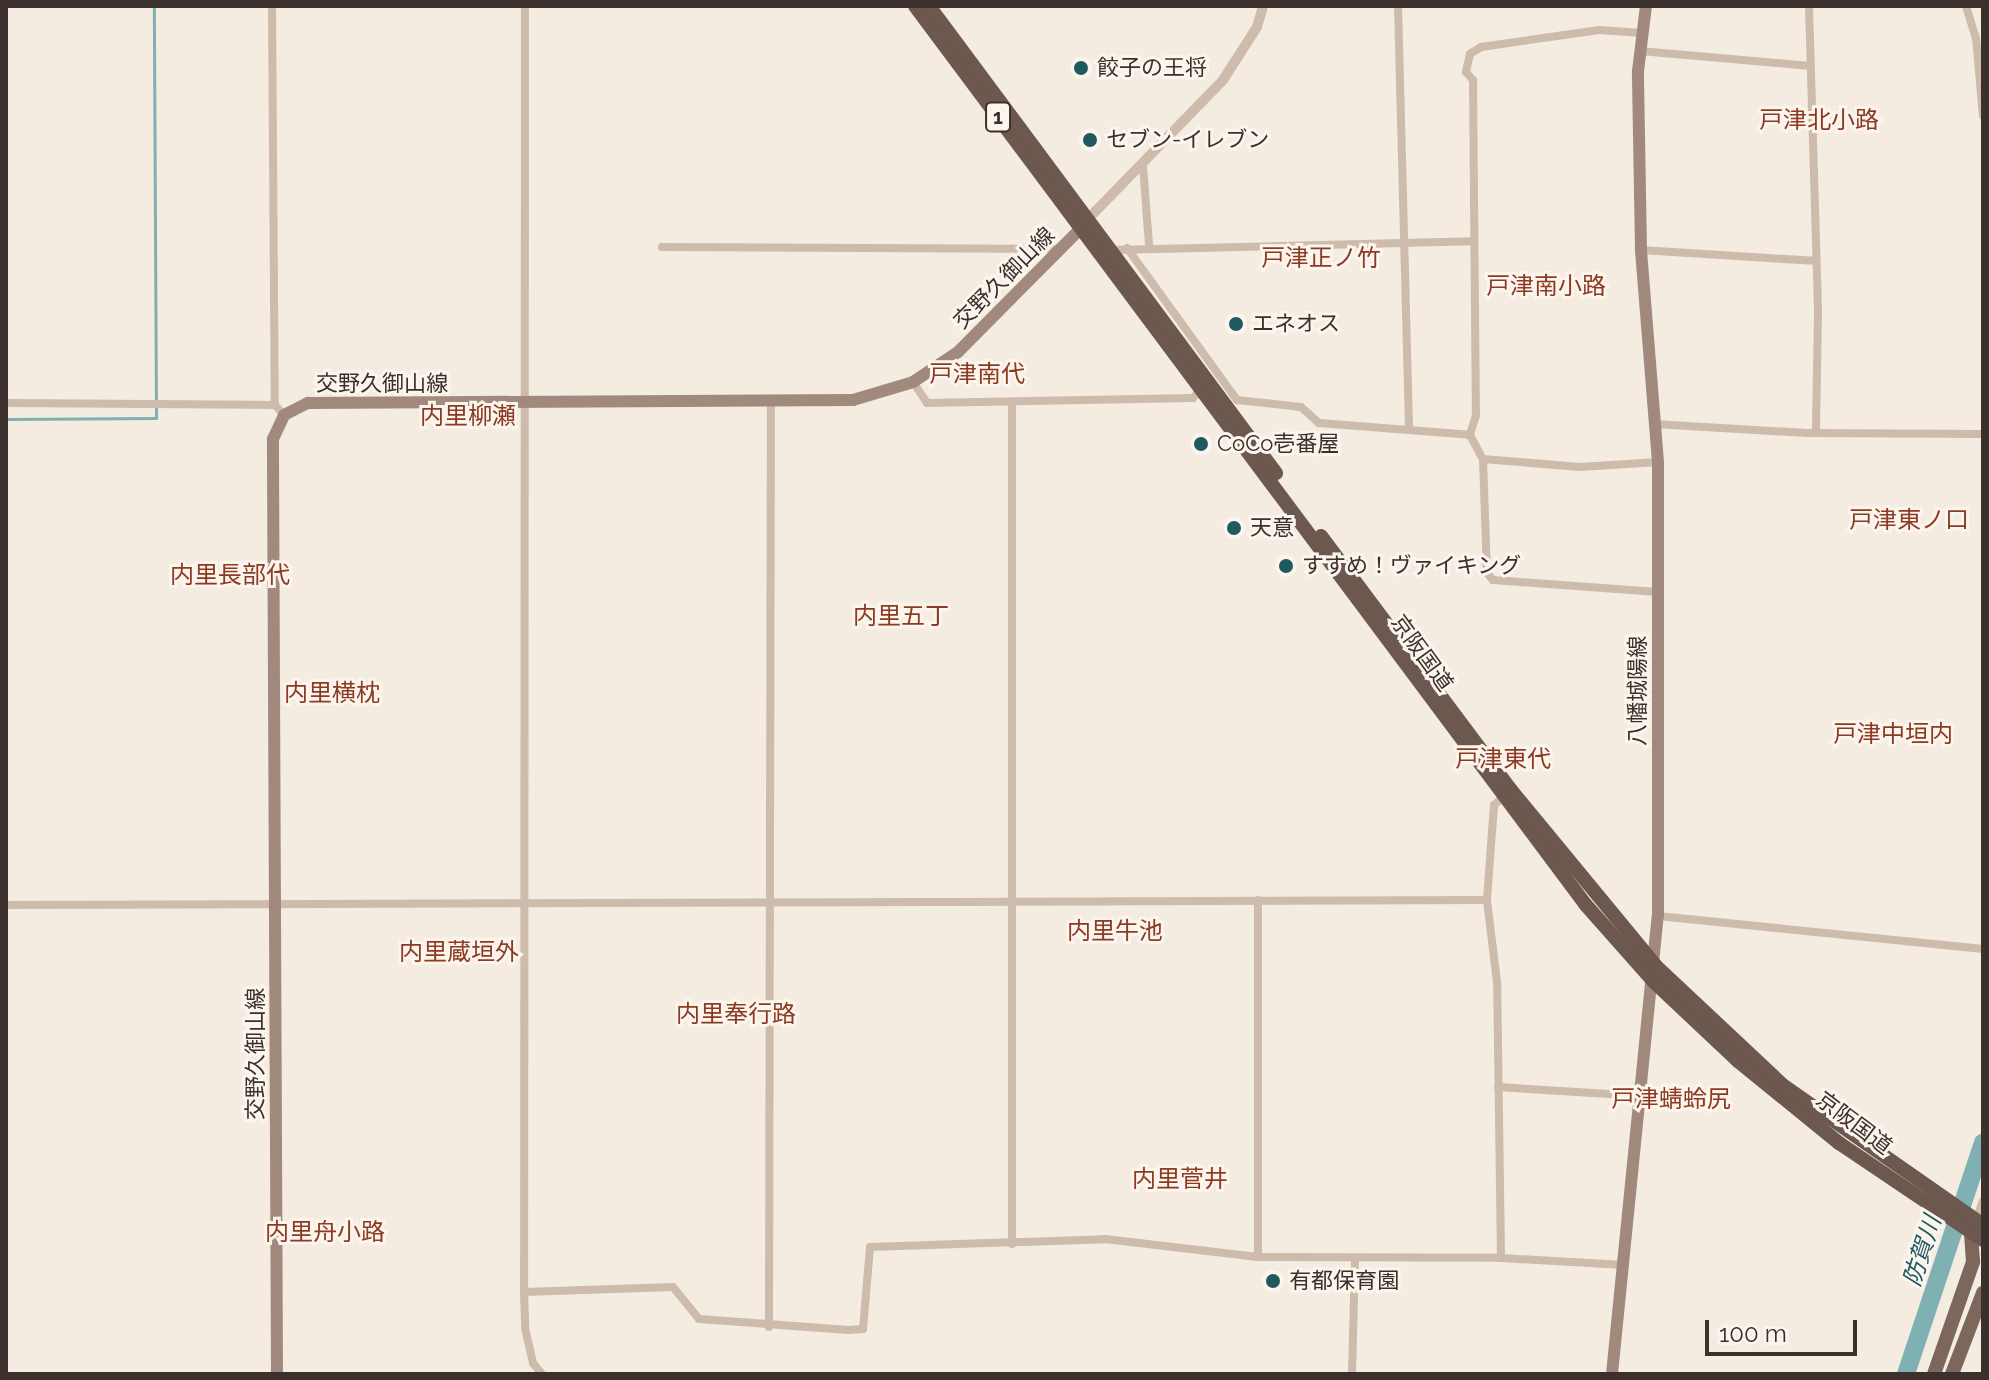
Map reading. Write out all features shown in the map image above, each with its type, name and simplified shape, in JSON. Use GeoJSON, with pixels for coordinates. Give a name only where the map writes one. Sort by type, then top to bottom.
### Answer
{"type":"FeatureCollection","features":[{"type":"Feature","properties":{"kind":"highway","name":"京阪国道"},"geometry":{"type":"LineString","coordinates":[[915,6],[1085,223],[1120,249],[1511,790],[1656,966],[1784,1086],[1950,1212]]}},
{"type":"Feature","properties":{"kind":"highway","name":"京阪国道"},"geometry":{"type":"LineString","coordinates":[[929,6],[1501,799],[1655,983],[1738,1061],[1839,1143],[1976,1227]]}},
{"type":"Feature","properties":{"kind":"main road","name":"八幡城陽線"},"geometry":{"type":"LineString","coordinates":[[1612,1374],[1655,983],[1658,916],[1658,462],[1641,250],[1640,51],[1646,6]]}},
{"type":"Feature","properties":{"kind":"main road","name":"交野久御山線"},"geometry":{"type":"LineString","coordinates":[[277,1374],[273,439],[280,410],[308,403],[771,404],[853,400],[913,382],[958,352],[1063,249],[1085,223]]}},
{"type":"Feature","properties":{"kind":"main road"},"geometry":{"type":"LineString","coordinates":[[1934,1374],[1973,1262],[1976,1227]]}},
{"type":"Feature","properties":{"kind":"main road"},"geometry":{"type":"LineString","coordinates":[[1952,1374],[1983,1293]]}},
{"type":"Feature","properties":{"kind":"street"},"geometry":{"type":"LineString","coordinates":[[6,403],[280,410],[272,6]]}},
{"type":"Feature","properties":{"kind":"street"},"geometry":{"type":"LineString","coordinates":[[525,6],[521,901],[524,1292],[525,1328],[533,1363],[542,1374]]}},
{"type":"Feature","properties":{"kind":"street"},"geometry":{"type":"LineString","coordinates":[[1085,223],[1223,80],[1257,27],[1263,6]]}},
{"type":"Feature","properties":{"kind":"street"},"geometry":{"type":"LineString","coordinates":[[1398,6],[1409,430]]}},
{"type":"Feature","properties":{"kind":"street"},"geometry":{"type":"LineString","coordinates":[[1809,6],[1816,432]]}},
{"type":"Feature","properties":{"kind":"street"},"geometry":{"type":"LineString","coordinates":[[1966,6],[1976,38],[1983,116]]}},
{"type":"Feature","properties":{"kind":"street"},"geometry":{"type":"LineString","coordinates":[[1643,33],[1599,30],[1473,48],[1466,72],[1473,80],[1476,415],[1470,435],[1483,459],[1487,573],[1493,580],[1658,592]]}},
{"type":"Feature","properties":{"kind":"street"},"geometry":{"type":"LineString","coordinates":[[1640,51],[1810,66]]}},
{"type":"Feature","properties":{"kind":"street"},"geometry":{"type":"LineString","coordinates":[[1143,165],[1149,245]]}},
{"type":"Feature","properties":{"kind":"street"},"geometry":{"type":"LineString","coordinates":[[1470,435],[1319,423],[1301,407],[1237,400],[1120,249],[1149,245],[1473,241]]}},
{"type":"Feature","properties":{"kind":"street"},"geometry":{"type":"LineString","coordinates":[[662,247],[1063,249]]}},
{"type":"Feature","properties":{"kind":"street"},"geometry":{"type":"LineString","coordinates":[[1641,250],[1814,261]]}},
{"type":"Feature","properties":{"kind":"street"},"geometry":{"type":"LineString","coordinates":[[913,382],[927,403],[1193,398],[1202,388]]}},
{"type":"Feature","properties":{"kind":"street"},"geometry":{"type":"LineString","coordinates":[[1012,403],[1012,1244]]}},
{"type":"Feature","properties":{"kind":"street"},"geometry":{"type":"LineString","coordinates":[[769,1327],[771,404]]}},
{"type":"Feature","properties":{"kind":"street"},"geometry":{"type":"LineString","coordinates":[[1654,424],[1816,432],[1983,434]]}},
{"type":"Feature","properties":{"kind":"street"},"geometry":{"type":"LineString","coordinates":[[1483,459],[1580,467],[1658,462]]}},
{"type":"Feature","properties":{"kind":"street"},"geometry":{"type":"LineString","coordinates":[[1501,799],[1494,805],[1487,900],[1497,982],[1501,1258]]}},
{"type":"Feature","properties":{"kind":"street"},"geometry":{"type":"LineString","coordinates":[[6,905],[768,900],[1487,900]]}},
{"type":"Feature","properties":{"kind":"street"},"geometry":{"type":"LineString","coordinates":[[1258,900],[1258,1257]]}},
{"type":"Feature","properties":{"kind":"street"},"geometry":{"type":"LineString","coordinates":[[1658,916],[1983,949]]}},
{"type":"Feature","properties":{"kind":"street"},"geometry":{"type":"LineString","coordinates":[[1498,1087],[1642,1096]]}},
{"type":"Feature","properties":{"kind":"street"},"geometry":{"type":"LineString","coordinates":[[1976,1227],[1983,1201]]}},
{"type":"Feature","properties":{"kind":"street"},"geometry":{"type":"LineString","coordinates":[[524,1292],[673,1287],[699,1319],[769,1327],[863,1329],[870,1247],[1123,1239],[1153,1247],[1258,1257],[1501,1258],[1624,1265]]}},
{"type":"Feature","properties":{"kind":"street"},"geometry":{"type":"LineString","coordinates":[[1352,1374],[1355,1258]]}},
{"type":"Feature","properties":{"kind":"waterway"},"geometry":{"type":"LineString","coordinates":[[6,419],[156,418],[154,6]]}},
{"type":"Feature","properties":{"kind":"waterway","name":"防賀川"},"geometry":{"type":"LineString","coordinates":[[1906,1374],[1983,1142]]}},
{"type":"Feature","properties":{"kind":"place","name":"餃子の王将"},"geometry":{"type":"Point","coordinates":[1081,68]}},
{"type":"Feature","properties":{"kind":"place","name":"セブン-イレブン"},"geometry":{"type":"Point","coordinates":[1090,140]}},
{"type":"Feature","properties":{"kind":"place","name":"エネオス"},"geometry":{"type":"Point","coordinates":[1236,324]}},
{"type":"Feature","properties":{"kind":"place","name":"CoCo壱番屋"},"geometry":{"type":"Point","coordinates":[1201,444]}},
{"type":"Feature","properties":{"kind":"place","name":"天意"},"geometry":{"type":"Point","coordinates":[1234,528]}},
{"type":"Feature","properties":{"kind":"place","name":"すすめ！ヴァイキング"},"geometry":{"type":"Point","coordinates":[1286,566]}},
{"type":"Feature","properties":{"kind":"place","name":"有都保育園"},"geometry":{"type":"Point","coordinates":[1273,1281]}},
{"type":"Feature","properties":{"kind":"district","name":"戸津北小路"},"geometry":{"type":"Point","coordinates":[1819,120]}},
{"type":"Feature","properties":{"kind":"district","name":"戸津正ノ竹"},"geometry":{"type":"Point","coordinates":[1321,258]}},
{"type":"Feature","properties":{"kind":"district","name":"戸津南小路"},"geometry":{"type":"Point","coordinates":[1546,286]}},
{"type":"Feature","properties":{"kind":"district","name":"戸津南代"},"geometry":{"type":"Point","coordinates":[977,374]}},
{"type":"Feature","properties":{"kind":"district","name":"内里柳瀬"},"geometry":{"type":"Point","coordinates":[468,416]}},
{"type":"Feature","properties":{"kind":"district","name":"戸津東ノ口"},"geometry":{"type":"Point","coordinates":[1909,520]}},
{"type":"Feature","properties":{"kind":"district","name":"内里長部代"},"geometry":{"type":"Point","coordinates":[230,575]}},
{"type":"Feature","properties":{"kind":"district","name":"内里五丁"},"geometry":{"type":"Point","coordinates":[901,616]}},
{"type":"Feature","properties":{"kind":"district","name":"内里横枕"},"geometry":{"type":"Point","coordinates":[332,693]}},
{"type":"Feature","properties":{"kind":"district","name":"戸津中垣内"},"geometry":{"type":"Point","coordinates":[1893,734]}},
{"type":"Feature","properties":{"kind":"district","name":"戸津東代"},"geometry":{"type":"Point","coordinates":[1503,759]}},
{"type":"Feature","properties":{"kind":"district","name":"内里牛池"},"geometry":{"type":"Point","coordinates":[1115,931]}},
{"type":"Feature","properties":{"kind":"district","name":"内里蔵垣外"},"geometry":{"type":"Point","coordinates":[459,952]}},
{"type":"Feature","properties":{"kind":"district","name":"内里奉行路"},"geometry":{"type":"Point","coordinates":[736,1014]}},
{"type":"Feature","properties":{"kind":"district","name":"戸津蜻蛉尻"},"geometry":{"type":"Point","coordinates":[1671,1099]}},
{"type":"Feature","properties":{"kind":"district","name":"内里菅井"},"geometry":{"type":"Point","coordinates":[1180,1179]}},
{"type":"Feature","properties":{"kind":"district","name":"内里舟小路"},"geometry":{"type":"Point","coordinates":[325,1232]}}]}
